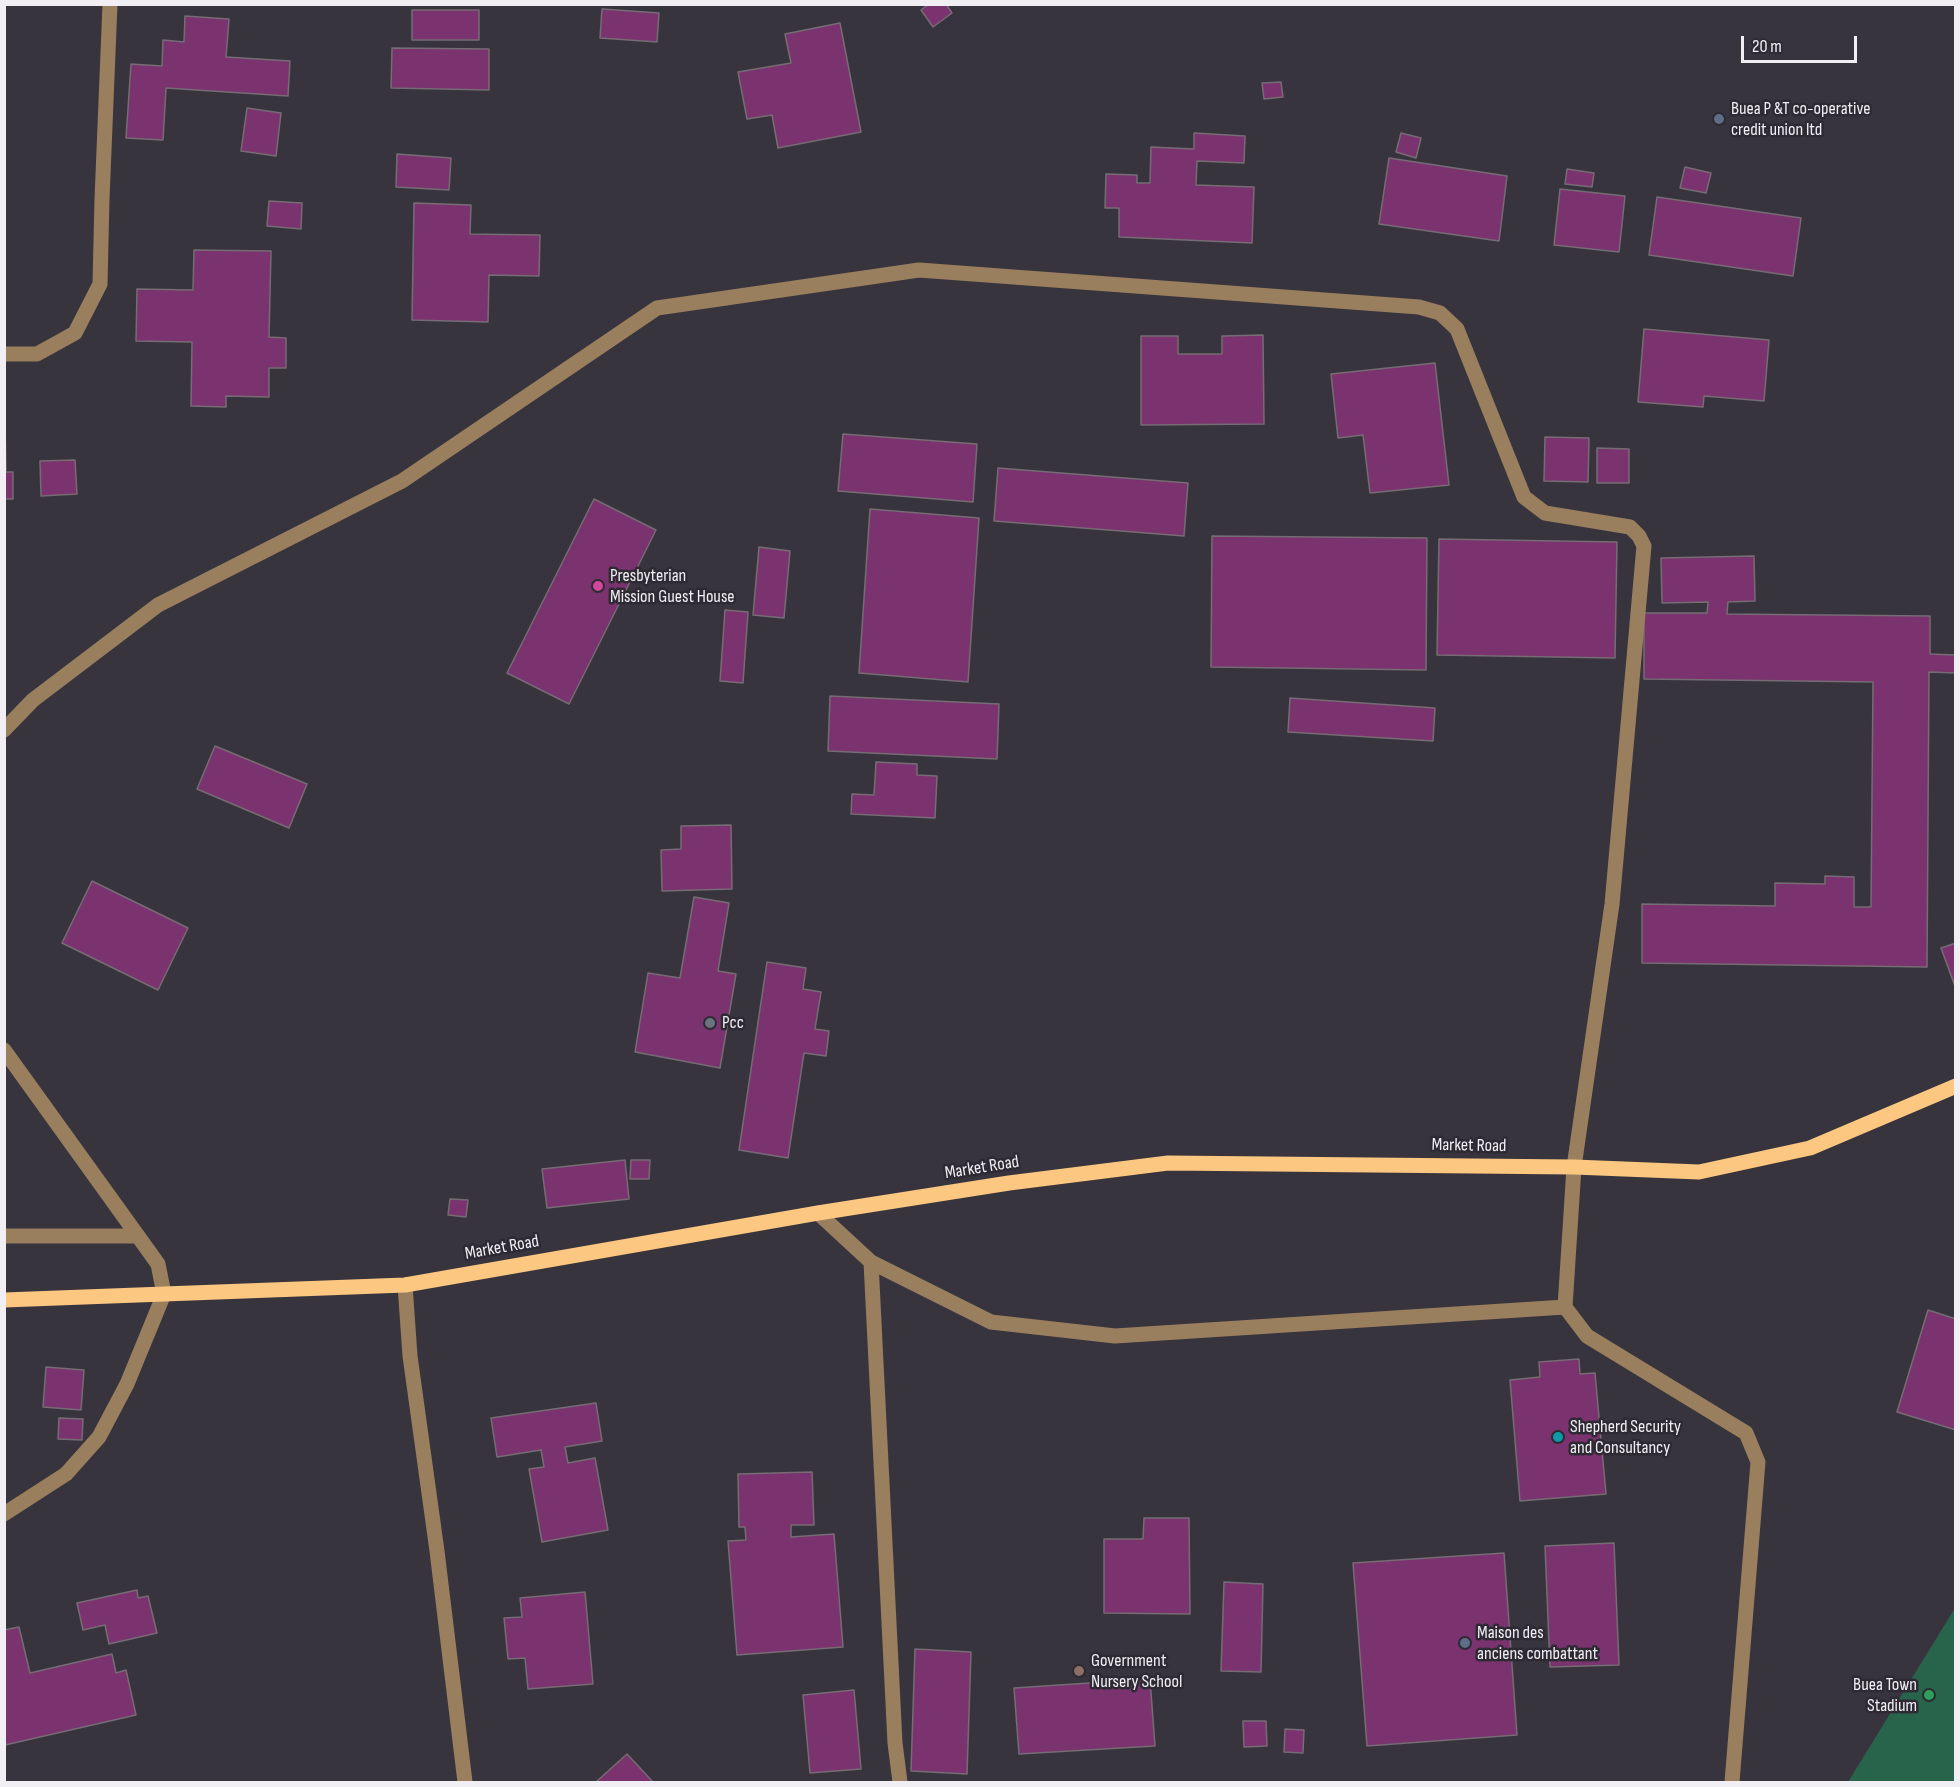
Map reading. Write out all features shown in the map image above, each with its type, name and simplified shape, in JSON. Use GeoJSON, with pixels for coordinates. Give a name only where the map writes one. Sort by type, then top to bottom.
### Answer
{"type":"FeatureCollection","features":[{"type":"Feature","properties":{"kind":"main road","name":"Market Road"},"geometry":{"type":"LineString","coordinates":[[4,1300],[405,1284],[818,1213],[1168,1162],[1574,1167],[1699,1172],[1810,1148],[1956,1086]]}},
{"type":"Feature","properties":{"kind":"street"},"geometry":{"type":"LineString","coordinates":[[4,354],[37,354],[75,333],[100,284],[110,4]]}},
{"type":"Feature","properties":{"kind":"street"},"geometry":{"type":"LineString","coordinates":[[4,730],[33,700],[158,605],[402,481],[657,308],[919,270],[1419,307],[1440,313],[1457,329],[1524,497],[1545,513],[1630,527],[1639,536],[1644,546],[1612,904],[1574,1167],[1565,1307],[1587,1336],[1746,1433],[1758,1462],[1732,1782]]}},
{"type":"Feature","properties":{"kind":"street"},"geometry":{"type":"LineString","coordinates":[[4,1050],[158,1264],[164,1293],[127,1384],[99,1437],[66,1474],[4,1514]]}},
{"type":"Feature","properties":{"kind":"street"},"geometry":{"type":"LineString","coordinates":[[818,1213],[871,1262],[991,1322],[1115,1336],[1565,1307]]}},
{"type":"Feature","properties":{"kind":"street"},"geometry":{"type":"LineString","coordinates":[[4,1236],[138,1236]]}},
{"type":"Feature","properties":{"kind":"street"},"geometry":{"type":"LineString","coordinates":[[871,1262],[895,1743],[900,1782]]}},
{"type":"Feature","properties":{"kind":"street"},"geometry":{"type":"LineString","coordinates":[[405,1284],[410,1356],[465,1782]]}},
{"type":"Feature","properties":{"kind":"green space","name":"Buea Town Stadium"},"geometry":{"type":"Polygon","coordinates":[[[1955,1608],[1955,1782],[1848,1782],[1955,1608]]]}},
{"type":"Feature","properties":{"kind":"building"},"geometry":{"type":"Polygon","coordinates":[[[929,4],[946,4],[952,13],[933,27],[921,10],[929,4]]]}},
{"type":"Feature","properties":{"kind":"building"},"geometry":{"type":"Polygon","coordinates":[[[602,9],[659,13],[657,42],[600,38],[602,9]]]}},
{"type":"Feature","properties":{"kind":"building"},"geometry":{"type":"Polygon","coordinates":[[[412,10],[479,10],[479,40],[412,40],[412,10]]]}},
{"type":"Feature","properties":{"kind":"building"},"geometry":{"type":"Polygon","coordinates":[[[185,16],[229,19],[226,57],[290,61],[288,96],[166,88],[163,140],[126,138],[131,64],[162,66],[163,40],[184,42],[185,16]]]}},
{"type":"Feature","properties":{"kind":"building"},"geometry":{"type":"Polygon","coordinates":[[[840,23],[861,132],[778,148],[772,115],[747,119],[738,72],[791,63],[785,34],[840,23]]]}},
{"type":"Feature","properties":{"kind":"building"},"geometry":{"type":"Polygon","coordinates":[[[392,48],[489,49],[489,90],[391,88],[392,48]]]}},
{"type":"Feature","properties":{"kind":"building"},"geometry":{"type":"Polygon","coordinates":[[[1281,82],[1283,97],[1264,99],[1262,83],[1281,82]]]}},
{"type":"Feature","properties":{"kind":"building"},"geometry":{"type":"Polygon","coordinates":[[[247,108],[281,113],[276,156],[241,151],[247,108]]]}},
{"type":"Feature","properties":{"kind":"building"},"geometry":{"type":"Polygon","coordinates":[[[1194,133],[1245,136],[1244,163],[1197,161],[1196,185],[1254,187],[1252,243],[1119,237],[1119,208],[1105,208],[1106,174],[1137,175],[1137,183],[1150,183],[1151,147],[1194,149],[1194,133]]]}},
{"type":"Feature","properties":{"kind":"building"},"geometry":{"type":"Polygon","coordinates":[[[1401,133],[1421,138],[1416,158],[1396,152],[1401,133]]]}},
{"type":"Feature","properties":{"kind":"building"},"geometry":{"type":"Polygon","coordinates":[[[397,154],[451,158],[449,190],[396,187],[397,154]]]}},
{"type":"Feature","properties":{"kind":"building"},"geometry":{"type":"Polygon","coordinates":[[[1389,158],[1507,176],[1499,241],[1379,224],[1389,158]]]}},
{"type":"Feature","properties":{"kind":"building"},"geometry":{"type":"Polygon","coordinates":[[[1685,167],[1711,173],[1706,193],[1680,188],[1685,167]]]}},
{"type":"Feature","properties":{"kind":"building"},"geometry":{"type":"Polygon","coordinates":[[[1567,169],[1594,173],[1592,187],[1565,184],[1567,169]]]}},
{"type":"Feature","properties":{"kind":"building"},"geometry":{"type":"Polygon","coordinates":[[[1560,189],[1625,196],[1619,252],[1554,245],[1560,189]]]}},
{"type":"Feature","properties":{"kind":"building"},"geometry":{"type":"Polygon","coordinates":[[[1657,197],[1801,218],[1793,276],[1649,255],[1657,197]]]}},
{"type":"Feature","properties":{"kind":"building"},"geometry":{"type":"Polygon","coordinates":[[[269,201],[302,203],[301,229],[267,226],[269,201]]]}},
{"type":"Feature","properties":{"kind":"building"},"geometry":{"type":"Polygon","coordinates":[[[414,203],[471,205],[470,234],[540,235],[539,276],[489,275],[488,322],[412,320],[414,203]]]}},
{"type":"Feature","properties":{"kind":"building"},"geometry":{"type":"Polygon","coordinates":[[[194,250],[271,251],[269,337],[286,338],[286,368],[269,368],[269,397],[226,396],[226,407],[191,406],[192,342],[136,341],[137,289],[193,290],[194,250]]]}},
{"type":"Feature","properties":{"kind":"building"},"geometry":{"type":"Polygon","coordinates":[[[1644,329],[1769,340],[1764,401],[1704,396],[1703,407],[1638,402],[1644,329]]]}},
{"type":"Feature","properties":{"kind":"building"},"geometry":{"type":"Polygon","coordinates":[[[1263,335],[1264,424],[1141,425],[1141,336],[1178,336],[1178,354],[1222,354],[1222,336],[1263,335]]]}},
{"type":"Feature","properties":{"kind":"building"},"geometry":{"type":"Polygon","coordinates":[[[1435,363],[1449,485],[1370,493],[1363,435],[1338,438],[1331,374],[1435,363]]]}},
{"type":"Feature","properties":{"kind":"building"},"geometry":{"type":"Polygon","coordinates":[[[4,374],[6,472],[13,472],[13,499],[4,499],[4,374]]]}},
{"type":"Feature","properties":{"kind":"building"},"geometry":{"type":"Polygon","coordinates":[[[843,434],[977,444],[973,502],[838,491],[843,434]]]}},
{"type":"Feature","properties":{"kind":"building"},"geometry":{"type":"Polygon","coordinates":[[[1545,437],[1589,438],[1588,482],[1544,481],[1545,437]]]}},
{"type":"Feature","properties":{"kind":"building"},"geometry":{"type":"Polygon","coordinates":[[[1597,448],[1629,449],[1629,483],[1597,483],[1597,448]]]}},
{"type":"Feature","properties":{"kind":"building"},"geometry":{"type":"Polygon","coordinates":[[[75,460],[77,494],[41,496],[40,461],[75,460]]]}},
{"type":"Feature","properties":{"kind":"building"},"geometry":{"type":"Polygon","coordinates":[[[998,468],[1188,483],[1184,536],[994,521],[998,468]]]}},
{"type":"Feature","properties":{"kind":"building"},"geometry":{"type":"Polygon","coordinates":[[[594,499],[656,530],[569,704],[507,673],[594,499]]]}},
{"type":"Feature","properties":{"kind":"building"},"geometry":{"type":"Polygon","coordinates":[[[870,509],[979,518],[968,682],[859,673],[870,509]]]}},
{"type":"Feature","properties":{"kind":"building"},"geometry":{"type":"Polygon","coordinates":[[[1212,536],[1427,538],[1426,670],[1211,667],[1212,536]]]}},
{"type":"Feature","properties":{"kind":"building"},"geometry":{"type":"Polygon","coordinates":[[[1439,539],[1617,542],[1615,658],[1437,655],[1439,539]]]}},
{"type":"Feature","properties":{"kind":"building"},"geometry":{"type":"Polygon","coordinates":[[[759,547],[790,551],[784,618],[753,615],[759,547]]]}},
{"type":"Feature","properties":{"kind":"building"},"geometry":{"type":"Polygon","coordinates":[[[1754,556],[1755,601],[1728,602],[1727,614],[1930,616],[1930,654],[1956,655],[1956,673],[1929,672],[1927,967],[1642,963],[1642,904],[1775,906],[1775,883],[1825,884],[1825,876],[1854,877],[1854,907],[1871,907],[1873,682],[1644,679],[1644,613],[1707,613],[1708,602],[1662,603],[1661,558],[1754,556]]]}},
{"type":"Feature","properties":{"kind":"building"},"geometry":{"type":"Polygon","coordinates":[[[725,610],[748,612],[743,683],[720,681],[725,610]]]}},
{"type":"Feature","properties":{"kind":"building"},"geometry":{"type":"Polygon","coordinates":[[[830,696],[999,704],[997,759],[828,751],[830,696]]]}},
{"type":"Feature","properties":{"kind":"building"},"geometry":{"type":"Polygon","coordinates":[[[1290,698],[1435,708],[1433,741],[1288,732],[1290,698]]]}},
{"type":"Feature","properties":{"kind":"building"},"geometry":{"type":"Polygon","coordinates":[[[215,746],[307,784],[289,828],[197,789],[215,746]]]}},
{"type":"Feature","properties":{"kind":"building"},"geometry":{"type":"Polygon","coordinates":[[[876,762],[917,764],[917,775],[937,776],[935,818],[851,814],[852,794],[874,795],[876,762]]]}},
{"type":"Feature","properties":{"kind":"building"},"geometry":{"type":"Polygon","coordinates":[[[731,825],[732,889],[662,891],[661,850],[681,849],[681,826],[731,825]]]}},
{"type":"Feature","properties":{"kind":"building"},"geometry":{"type":"Polygon","coordinates":[[[92,881],[188,928],[158,990],[62,943],[92,881]]]}},
{"type":"Feature","properties":{"kind":"building"},"geometry":{"type":"Polygon","coordinates":[[[694,897],[729,903],[718,971],[736,974],[720,1068],[635,1052],[648,973],[680,978],[694,897]]]}},
{"type":"Feature","properties":{"kind":"building"},"geometry":{"type":"Polygon","coordinates":[[[1956,943],[1956,989],[1941,948],[1956,943]]]}},
{"type":"Feature","properties":{"kind":"building"},"geometry":{"type":"Polygon","coordinates":[[[767,962],[806,968],[803,989],[821,992],[815,1029],[829,1031],[826,1056],[804,1053],[788,1158],[739,1150],[767,962]]]}},
{"type":"Feature","properties":{"kind":"building"},"geometry":{"type":"Polygon","coordinates":[[[625,1160],[629,1199],[547,1208],[542,1169],[625,1160]]]}},
{"type":"Feature","properties":{"kind":"building"},"geometry":{"type":"Polygon","coordinates":[[[631,1160],[650,1160],[649,1179],[630,1179],[631,1160]]]}},
{"type":"Feature","properties":{"kind":"building"},"geometry":{"type":"Polygon","coordinates":[[[450,1199],[468,1200],[466,1217],[448,1215],[450,1199]]]}},
{"type":"Feature","properties":{"kind":"building"},"geometry":{"type":"Polygon","coordinates":[[[1928,1310],[1956,1319],[1956,1430],[1897,1412],[1928,1310]]]}},
{"type":"Feature","properties":{"kind":"building","name":"Shepherd Security and Consultancy"},"geometry":{"type":"Polygon","coordinates":[[[1579,1359],[1580,1374],[1595,1373],[1606,1494],[1520,1501],[1510,1380],[1540,1377],[1539,1362],[1579,1359]]]}},
{"type":"Feature","properties":{"kind":"building"},"geometry":{"type":"Polygon","coordinates":[[[46,1367],[84,1370],[81,1410],[43,1407],[46,1367]]]}},
{"type":"Feature","properties":{"kind":"building"},"geometry":{"type":"Polygon","coordinates":[[[596,1403],[602,1441],[565,1447],[568,1463],[595,1458],[608,1530],[542,1542],[529,1469],[544,1467],[541,1450],[497,1457],[491,1418],[596,1403]]]}},
{"type":"Feature","properties":{"kind":"building"},"geometry":{"type":"Polygon","coordinates":[[[59,1418],[83,1419],[82,1440],[58,1439],[59,1418]]]}},
{"type":"Feature","properties":{"kind":"building"},"geometry":{"type":"Polygon","coordinates":[[[812,1472],[814,1525],[791,1525],[791,1537],[834,1534],[843,1647],[737,1655],[728,1541],[746,1540],[745,1527],[739,1527],[738,1474],[812,1472]]]}},
{"type":"Feature","properties":{"kind":"building"},"geometry":{"type":"Polygon","coordinates":[[[1144,1518],[1189,1518],[1190,1614],[1104,1613],[1104,1539],[1143,1539],[1144,1518]]]}},
{"type":"Feature","properties":{"kind":"building"},"geometry":{"type":"Polygon","coordinates":[[[1614,1543],[1619,1665],[1550,1667],[1545,1546],[1614,1543]]]}},
{"type":"Feature","properties":{"kind":"building"},"geometry":{"type":"Polygon","coordinates":[[[1504,1553],[1517,1735],[1367,1746],[1353,1563],[1504,1553]]]}},
{"type":"Feature","properties":{"kind":"building"},"geometry":{"type":"Polygon","coordinates":[[[1224,1582],[1263,1584],[1261,1672],[1221,1671],[1224,1582]]]}},
{"type":"Feature","properties":{"kind":"building"},"geometry":{"type":"Polygon","coordinates":[[[137,1590],[138,1598],[148,1596],[157,1633],[109,1644],[105,1625],[83,1630],[77,1603],[137,1590]]]}},
{"type":"Feature","properties":{"kind":"building"},"geometry":{"type":"Polygon","coordinates":[[[585,1592],[593,1684],[528,1689],[525,1658],[508,1659],[504,1618],[522,1617],[520,1598],[585,1592]]]}},
{"type":"Feature","properties":{"kind":"building"},"geometry":{"type":"Polygon","coordinates":[[[19,1627],[30,1673],[112,1654],[116,1673],[126,1670],[136,1715],[5,1745],[4,1630],[19,1627]]]}},
{"type":"Feature","properties":{"kind":"building"},"geometry":{"type":"Polygon","coordinates":[[[915,1649],[971,1652],[967,1774],[911,1771],[915,1649]]]}},
{"type":"Feature","properties":{"kind":"building"},"geometry":{"type":"Polygon","coordinates":[[[1150,1679],[1155,1746],[1019,1754],[1014,1688],[1150,1679]]]}},
{"type":"Feature","properties":{"kind":"building"},"geometry":{"type":"Polygon","coordinates":[[[854,1690],[861,1769],[810,1773],[803,1695],[854,1690]]]}},
{"type":"Feature","properties":{"kind":"building"},"geometry":{"type":"Polygon","coordinates":[[[1243,1721],[1266,1721],[1267,1746],[1244,1747],[1243,1721]]]}},
{"type":"Feature","properties":{"kind":"building"},"geometry":{"type":"Polygon","coordinates":[[[1285,1729],[1304,1730],[1303,1753],[1284,1752],[1285,1729]]]}},
{"type":"Feature","properties":{"kind":"building"},"geometry":{"type":"Polygon","coordinates":[[[627,1754],[653,1782],[596,1782],[627,1754]]]}},
{"type":"Feature","properties":{"kind":"place","name":"Buea P &T co-operative credit union ltd"},"geometry":{"type":"Point","coordinates":[1719,119]}},
{"type":"Feature","properties":{"kind":"place","name":"Presbyterian Mission Guest House"},"geometry":{"type":"Point","coordinates":[598,586]}},
{"type":"Feature","properties":{"kind":"place","name":"Pcc"},"geometry":{"type":"Point","coordinates":[710,1023]}},
{"type":"Feature","properties":{"kind":"place","name":"Shepherd Security and Consultancy"},"geometry":{"type":"Point","coordinates":[1558,1437]}},
{"type":"Feature","properties":{"kind":"place","name":"Maison des anciens combattant"},"geometry":{"type":"Point","coordinates":[1465,1643]}},
{"type":"Feature","properties":{"kind":"place","name":"Government Nursery School"},"geometry":{"type":"Point","coordinates":[1079,1671]}},
{"type":"Feature","properties":{"kind":"place","name":"Buea Town Stadium"},"geometry":{"type":"Point","coordinates":[1929,1695]}}]}
